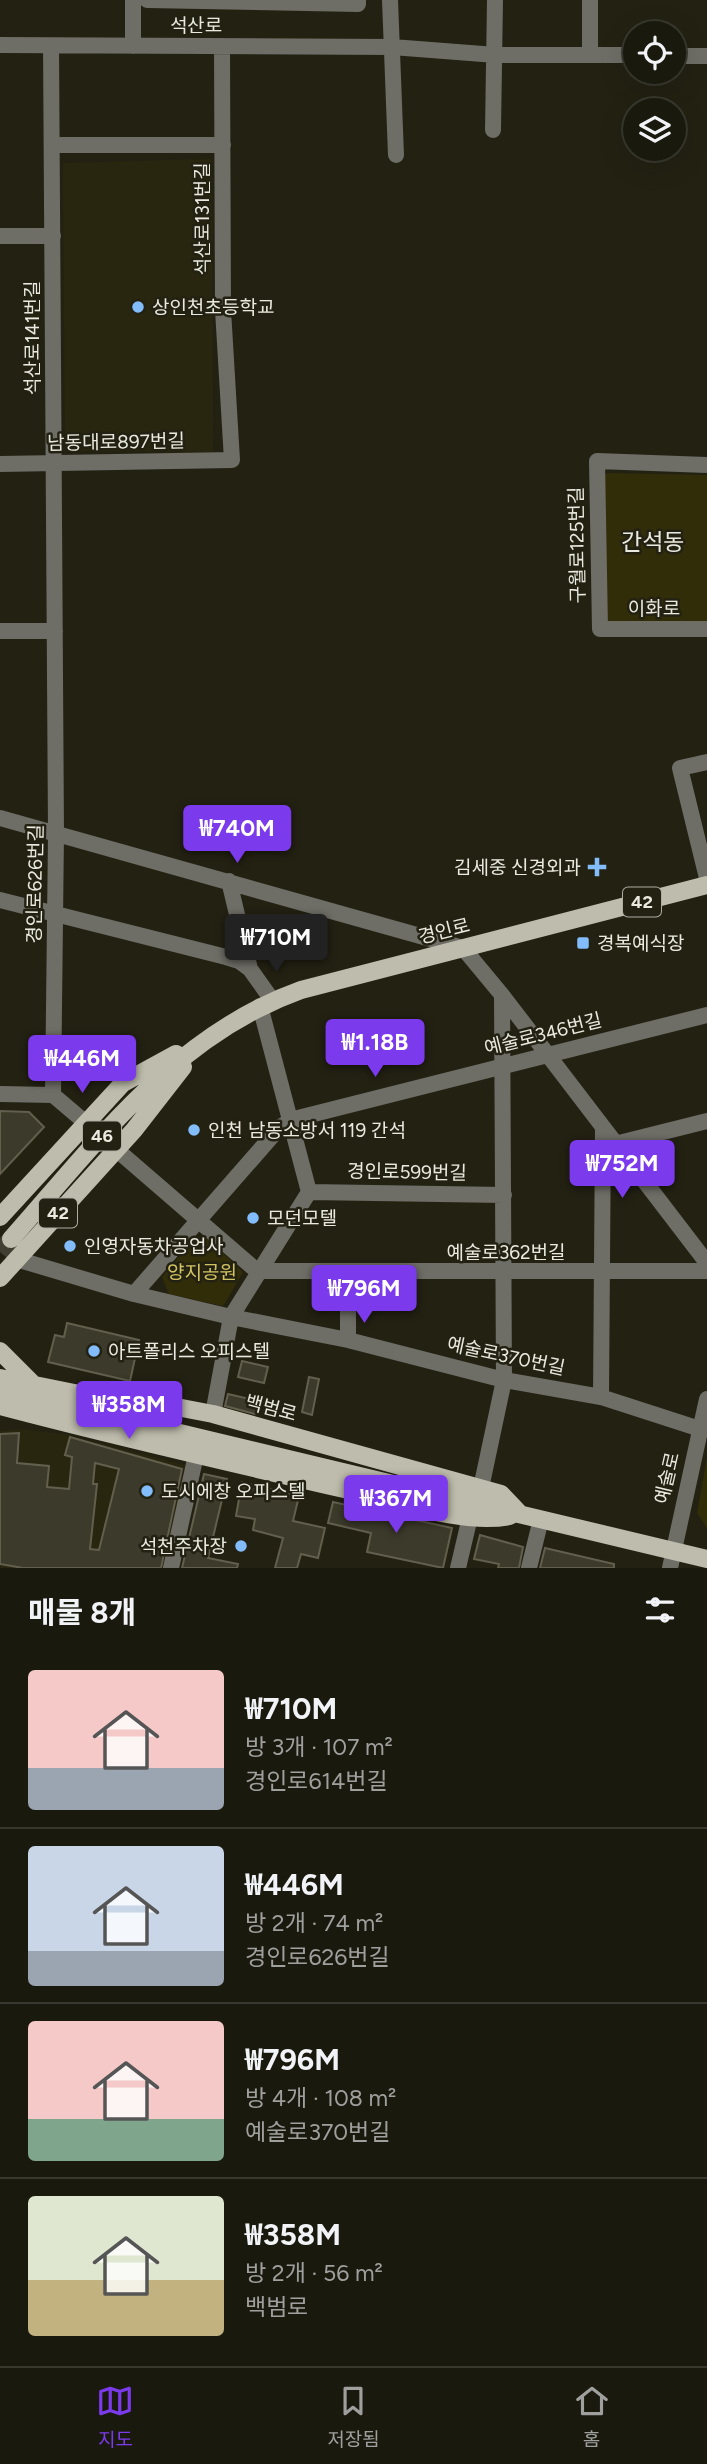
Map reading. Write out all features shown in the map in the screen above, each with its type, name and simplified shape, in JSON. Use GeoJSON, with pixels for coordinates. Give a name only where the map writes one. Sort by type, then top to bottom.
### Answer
{"type":"FeatureCollection","features":[{"type":"Feature","properties":{"kind":"main road","name":"경인로"},"geometry":{"type":"LineString","coordinates":[[0,1217],[123,1083],[266,1003],[463,948],[707,885]]}},
{"type":"Feature","properties":{"kind":"main road","name":"경인로"},"geometry":{"type":"LineString","coordinates":[[13,1247],[117,1150],[201,1041]]}},
{"type":"Feature","properties":{"kind":"main road","name":"경인로"},"geometry":{"type":"LineString","coordinates":[[0,1278],[13,1247],[121,1115],[201,1041]]}},
{"type":"Feature","properties":{"kind":"main road"},"geometry":{"type":"LineString","coordinates":[[0,1351],[36,1386]]}},
{"type":"Feature","properties":{"kind":"main road","name":"백범로"},"geometry":{"type":"LineString","coordinates":[[0,1378],[119,1402],[161,1404],[213,1415],[501,1494],[520,1514]]}},
{"type":"Feature","properties":{"kind":"main road","name":"백범로"},"geometry":{"type":"LineString","coordinates":[[1,1403],[196,1455],[470,1517],[491,1520],[520,1514]]}},
{"type":"Feature","properties":{"kind":"main road","name":"백범로"},"geometry":{"type":"LineString","coordinates":[[1,1403],[266,1455],[520,1514],[671,1559],[707,1559]]}},
{"type":"Feature","properties":{"kind":"street"},"geometry":{"type":"LineString","coordinates":[[133,46],[134,0]]}},
{"type":"Feature","properties":{"kind":"street"},"geometry":{"type":"LineString","coordinates":[[146,0],[358,4],[358,0]]}},
{"type":"Feature","properties":{"kind":"street"},"geometry":{"type":"LineString","coordinates":[[390,0],[396,155]]}},
{"type":"Feature","properties":{"kind":"street"},"geometry":{"type":"LineString","coordinates":[[493,130],[495,0]]}},
{"type":"Feature","properties":{"kind":"street"},"geometry":{"type":"LineString","coordinates":[[590,0],[590,55]]}},
{"type":"Feature","properties":{"kind":"street","name":"석산로"},"geometry":{"type":"LineString","coordinates":[[0,45],[392,47],[496,55],[623,55]]}},
{"type":"Feature","properties":{"kind":"street","name":"석산로141번길"},"geometry":{"type":"LineString","coordinates":[[51,46],[55,631]]}},
{"type":"Feature","properties":{"kind":"street","name":"석산로131번길"},"geometry":{"type":"LineString","coordinates":[[222,46],[223,310],[232,460]]}},
{"type":"Feature","properties":{"kind":"street"},"geometry":{"type":"LineString","coordinates":[[686,56],[707,56]]}},
{"type":"Feature","properties":{"kind":"street","name":"석산로131번길"},"geometry":{"type":"LineString","coordinates":[[52,145],[223,145]]}},
{"type":"Feature","properties":{"kind":"street"},"geometry":{"type":"LineString","coordinates":[[0,236],[52,236]]}},
{"type":"Feature","properties":{"kind":"street","name":"남동대로897번길"},"geometry":{"type":"LineString","coordinates":[[0,464],[232,460]]}},
{"type":"Feature","properties":{"kind":"street","name":"구월로125번길"},"geometry":{"type":"LineString","coordinates":[[600,629],[597,461],[707,465]]}},
{"type":"Feature","properties":{"kind":"street","name":"이화로"},"geometry":{"type":"LineString","coordinates":[[600,629],[707,629]]}},
{"type":"Feature","properties":{"kind":"street"},"geometry":{"type":"LineString","coordinates":[[0,631],[55,631]]}},
{"type":"Feature","properties":{"kind":"street","name":"경인로626번길"},"geometry":{"type":"LineString","coordinates":[[53,1095],[55,631]]}},
{"type":"Feature","properties":{"kind":"street"},"geometry":{"type":"LineString","coordinates":[[707,762],[681,768],[707,878]]}},
{"type":"Feature","properties":{"kind":"street"},"geometry":{"type":"LineString","coordinates":[[0,818],[463,948],[603,1127],[609,1146],[601,1397]]}},
{"type":"Feature","properties":{"kind":"street"},"geometry":{"type":"LineString","coordinates":[[213,1415],[231,1317],[257,1271],[309,1192],[289,1122],[266,1003],[250,970],[229,881]]}},
{"type":"Feature","properties":{"kind":"street"},"geometry":{"type":"LineString","coordinates":[[0,900],[226,957],[239,961],[250,970]]}},
{"type":"Feature","properties":{"kind":"street"},"geometry":{"type":"LineString","coordinates":[[481,1488],[504,1380],[506,1273],[502,995]]}},
{"type":"Feature","properties":{"kind":"street","name":"예술로346번길"},"geometry":{"type":"LineString","coordinates":[[134,1294],[281,1127],[289,1122],[707,1015]]}},
{"type":"Feature","properties":{"kind":"street"},"geometry":{"type":"LineString","coordinates":[[0,1094],[53,1095],[86,1123]]}},
{"type":"Feature","properties":{"kind":"street"},"geometry":{"type":"LineString","coordinates":[[609,1146],[707,1121]]}},
{"type":"Feature","properties":{"kind":"street"},"geometry":{"type":"LineString","coordinates":[[609,1146],[707,1263]]}},
{"type":"Feature","properties":{"kind":"street"},"geometry":{"type":"LineString","coordinates":[[117,1150],[257,1271]]}},
{"type":"Feature","properties":{"kind":"street","name":"경인로599번길"},"geometry":{"type":"LineString","coordinates":[[309,1192],[504,1195]]}},
{"type":"Feature","properties":{"kind":"street","name":"예술로370번길"},"geometry":{"type":"LineString","coordinates":[[13,1247],[134,1294],[231,1317],[348,1340],[504,1380],[601,1397],[700,1429]]}},
{"type":"Feature","properties":{"kind":"street","name":"예술로362번길"},"geometry":{"type":"LineString","coordinates":[[257,1271],[707,1271]]}},
{"type":"Feature","properties":{"kind":"street"},"geometry":{"type":"LineString","coordinates":[[348,1273],[348,1340]]}},
{"type":"Feature","properties":{"kind":"street","name":"예술로"},"geometry":{"type":"LineString","coordinates":[[671,1559],[707,1399]]}},
{"type":"Feature","properties":{"kind":"street"},"geometry":{"type":"LineString","coordinates":[[171,1568],[196,1455]]}},
{"type":"Feature","properties":{"kind":"street"},"geometry":{"type":"LineString","coordinates":[[458,1568],[470,1517]]}},
{"type":"Feature","properties":{"kind":"street"},"geometry":{"type":"LineString","coordinates":[[529,1568],[541,1519]]}},
{"type":"Feature","properties":{"kind":"street"},"geometry":{"type":"LineString","coordinates":[[660,1568],[671,1559]]}},
{"type":"Feature","properties":{"kind":"shaded area","name":"상인천초등학교"},"geometry":{"type":"Polygon","coordinates":[[[212,159],[213,452],[65,451],[63,163],[212,159]]]}},
{"type":"Feature","properties":{"kind":"shaded area"},"geometry":{"type":"Polygon","coordinates":[[[22,1429],[67,1435],[189,1466],[168,1568],[0,1568],[0,1431],[22,1429]]]}},
{"type":"Feature","properties":{"kind":"green space"},"geometry":{"type":"Polygon","coordinates":[[[607,473],[707,475],[707,632],[608,634],[599,480],[607,473]]]}},
{"type":"Feature","properties":{"kind":"green space","name":"양지공원"},"geometry":{"type":"Polygon","coordinates":[[[205,1236],[243,1272],[223,1306],[169,1294],[162,1277],[194,1239],[205,1236]]]}},
{"type":"Feature","properties":{"kind":"green space"},"geometry":{"type":"Polygon","coordinates":[[[707,1458],[707,1528],[697,1513],[707,1458]]]}},
{"type":"Feature","properties":{"kind":"building"},"geometry":{"type":"Polygon","coordinates":[[[0,1111],[29,1112],[44,1127],[0,1174],[0,1111]]]}},
{"type":"Feature","properties":{"kind":"building","name":"아트폴리스 오피스텔"},"geometry":{"type":"Polygon","coordinates":[[[67,1323],[139,1340],[130,1381],[48,1362],[55,1335],[64,1337],[67,1323]]]}},
{"type":"Feature","properties":{"kind":"building"},"geometry":{"type":"Polygon","coordinates":[[[242,1361],[268,1367],[264,1383],[238,1377],[242,1361]]]}},
{"type":"Feature","properties":{"kind":"building"},"geometry":{"type":"Polygon","coordinates":[[[309,1377],[319,1379],[312,1415],[302,1412],[309,1377]]]}},
{"type":"Feature","properties":{"kind":"building"},"geometry":{"type":"Polygon","coordinates":[[[228,1394],[258,1401],[255,1414],[225,1406],[228,1394]]]}},
{"type":"Feature","properties":{"kind":"building"},"geometry":{"type":"Polygon","coordinates":[[[19,1433],[17,1463],[49,1466],[47,1487],[69,1489],[72,1457],[65,1455],[70,1437],[182,1469],[161,1568],[23,1568],[0,1564],[0,1434],[19,1433]],[[95,1463],[93,1484],[97,1484],[90,1549],[99,1550],[119,1469],[95,1463]]]}},
{"type":"Feature","properties":{"kind":"building"},"geometry":{"type":"Polygon","coordinates":[[[204,1474],[227,1479],[208,1558],[238,1564],[237,1568],[182,1568],[204,1474]]]}},
{"type":"Feature","properties":{"kind":"building"},"geometry":{"type":"Polygon","coordinates":[[[242,1482],[299,1496],[293,1521],[325,1528],[318,1558],[301,1554],[297,1568],[275,1568],[283,1538],[253,1530],[255,1519],[236,1516],[242,1482]]]}},
{"type":"Feature","properties":{"kind":"building"},"geometry":{"type":"Polygon","coordinates":[[[333,1502],[452,1528],[443,1568],[367,1552],[371,1533],[328,1523],[333,1502]]]}},
{"type":"Feature","properties":{"kind":"building"},"geometry":{"type":"Polygon","coordinates":[[[480,1535],[523,1547],[519,1568],[498,1568],[499,1564],[474,1559],[480,1535]]]}},
{"type":"Feature","properties":{"kind":"building"},"geometry":{"type":"Polygon","coordinates":[[[545,1548],[614,1564],[614,1568],[540,1568],[545,1548]]]}},
{"type":"Feature","properties":{"kind":"tunnel"},"geometry":{"type":"LineString","coordinates":[[0,1252],[11,1239]]}},
{"type":"Feature","properties":{"kind":"place","name":"상인천초등학교"},"geometry":{"type":"Point","coordinates":[138,307]}},
{"type":"Feature","properties":{"kind":"place","name":"김세중 신경외과"},"geometry":{"type":"Point","coordinates":[597,867]}},
{"type":"Feature","properties":{"kind":"place","name":"경복예식장"},"geometry":{"type":"Point","coordinates":[583,943]}},
{"type":"Feature","properties":{"kind":"place","name":"인천 남동소방서 119 간석"},"geometry":{"type":"Point","coordinates":[194,1130]}},
{"type":"Feature","properties":{"kind":"place","name":"모던모텔"},"geometry":{"type":"Point","coordinates":[253,1218]}},
{"type":"Feature","properties":{"kind":"place","name":"인영자동차공업사"},"geometry":{"type":"Point","coordinates":[70,1246]}},
{"type":"Feature","properties":{"kind":"place","name":"아트폴리스 오피스텔"},"geometry":{"type":"Point","coordinates":[94,1351]}},
{"type":"Feature","properties":{"kind":"place","name":"도시에창 오피스텔"},"geometry":{"type":"Point","coordinates":[147,1491]}},
{"type":"Feature","properties":{"kind":"place","name":"석천주차장"},"geometry":{"type":"Point","coordinates":[241,1546]}},
{"type":"Feature","properties":{"kind":"district","name":"간석동"},"geometry":{"type":"Point","coordinates":[653,542]}}]}
